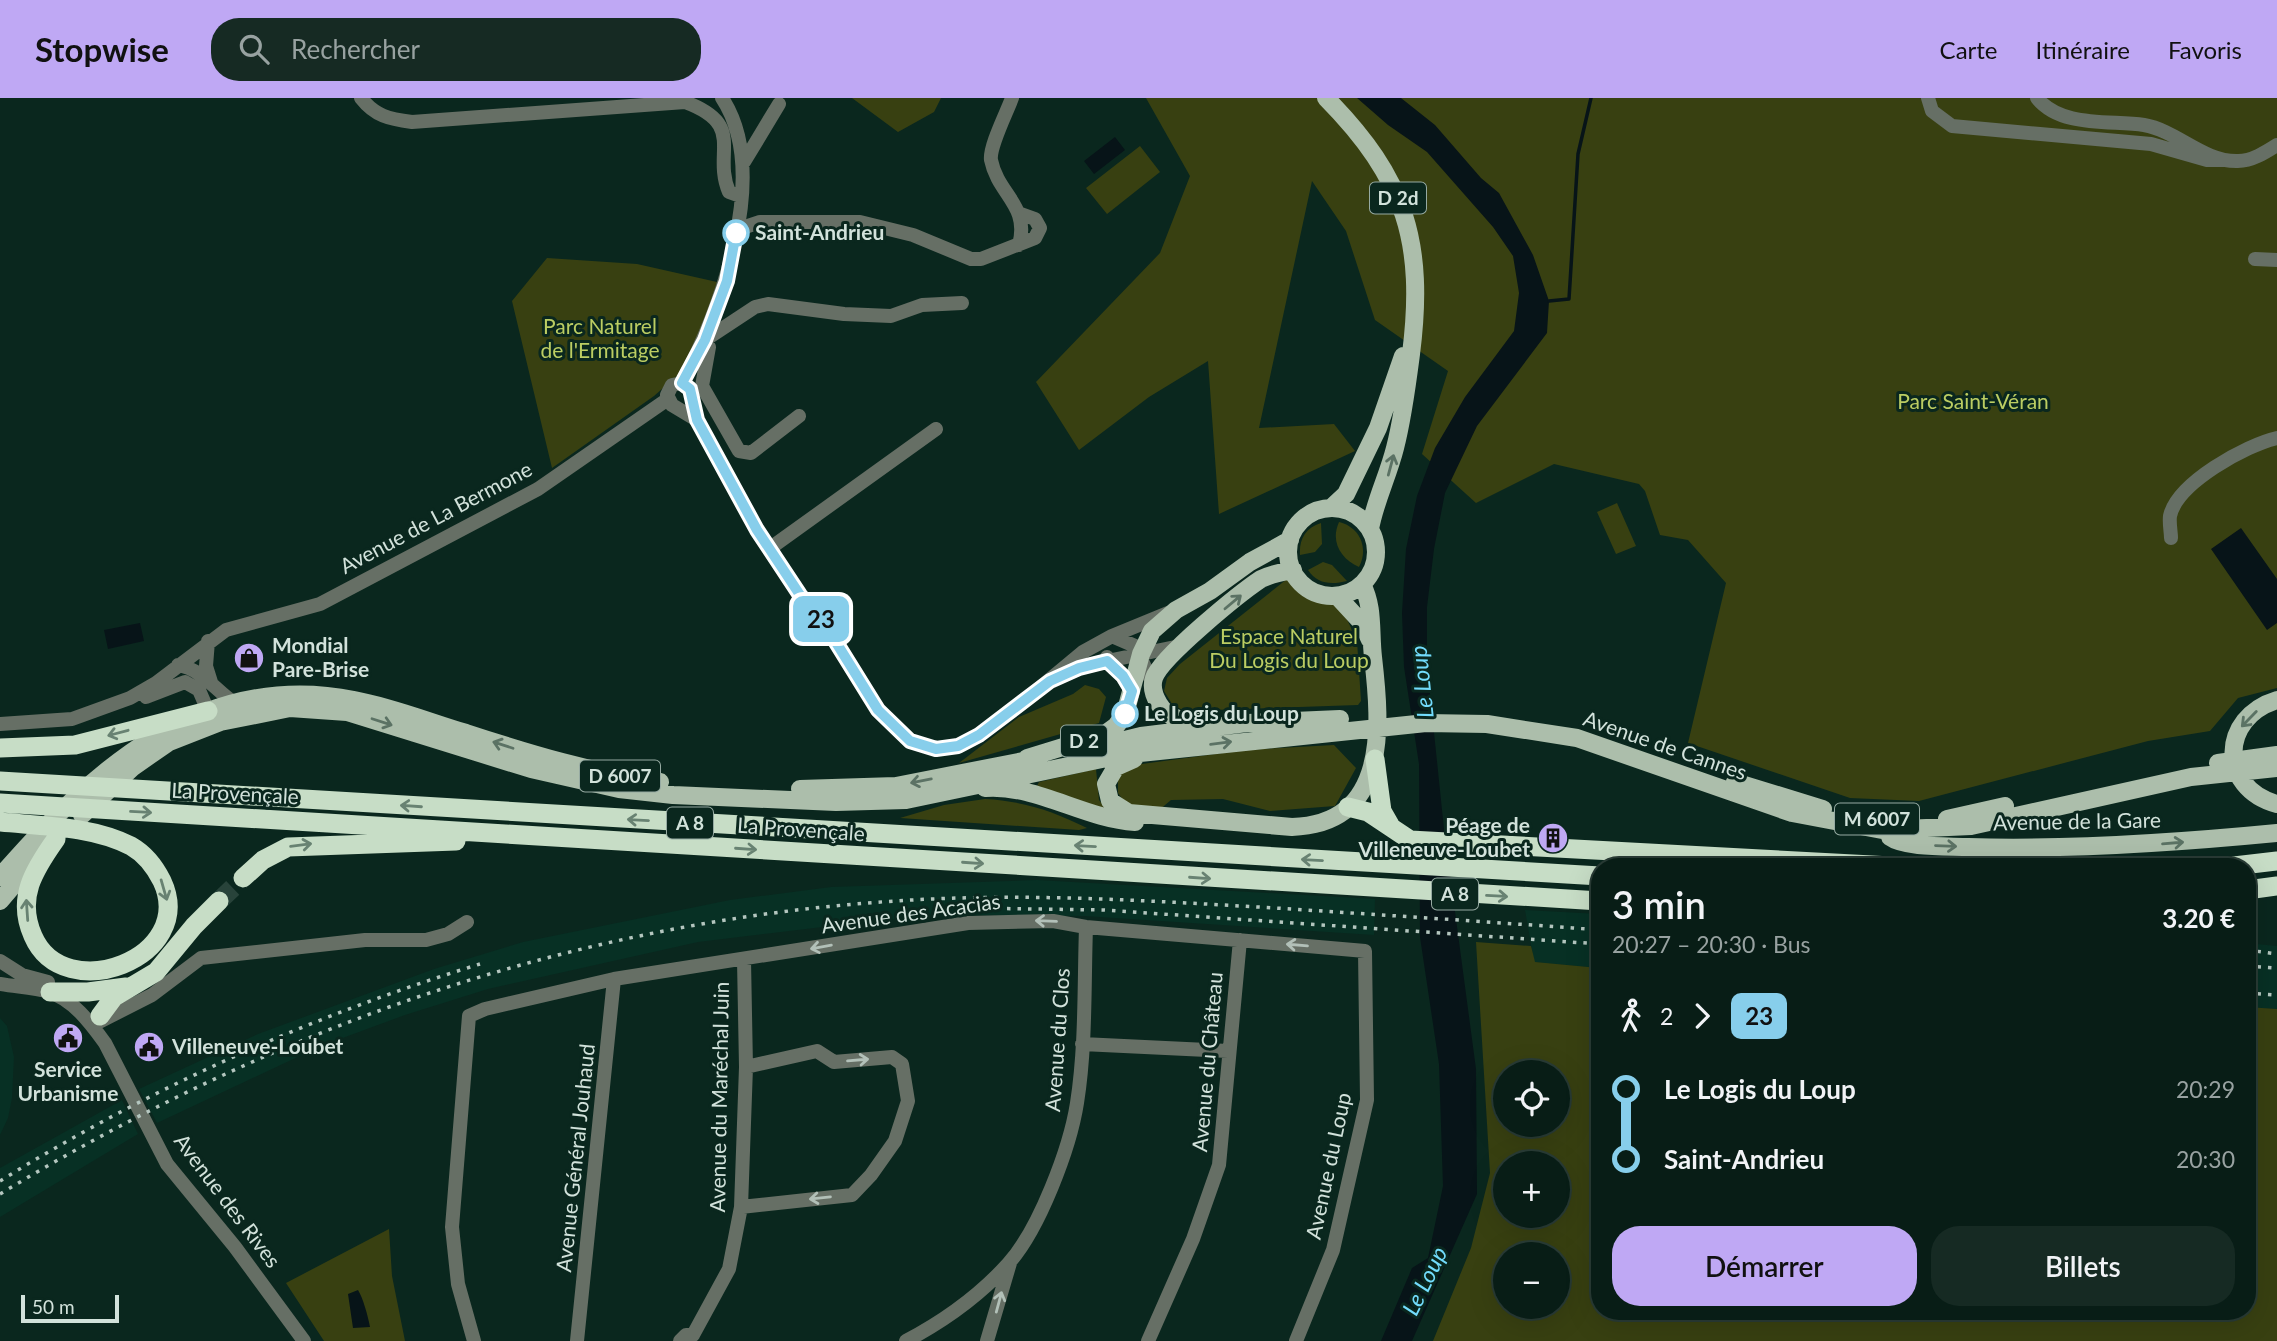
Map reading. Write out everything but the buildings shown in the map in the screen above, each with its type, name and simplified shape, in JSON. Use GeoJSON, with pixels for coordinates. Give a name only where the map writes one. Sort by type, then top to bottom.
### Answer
{"type":"FeatureCollection","features":[{"type":"Feature","properties":{"kind":"highway"},"geometry":{"type":"LineString","coordinates":[[0,748],[75,745],[208,711]]}},
{"type":"Feature","properties":{"kind":"highway"},"geometry":{"type":"LineString","coordinates":[[1375,759],[1382,811],[1395,832]]}},
{"type":"Feature","properties":{"kind":"highway","name":"La Provençale"},"geometry":{"type":"LineString","coordinates":[[0,780],[1591,875]]}},
{"type":"Feature","properties":{"kind":"highway","name":"La Provençale"},"geometry":{"type":"LineString","coordinates":[[0,803],[1591,901]]}},
{"type":"Feature","properties":{"kind":"highway"},"geometry":{"type":"LineString","coordinates":[[1348,807],[1368,811],[1395,832],[1415,840],[1746,858]]}},
{"type":"Feature","properties":{"kind":"highway"},"geometry":{"type":"LineString","coordinates":[[0,822],[93,832],[132,847],[146,857],[166,890],[166,921],[150,948],[137,959],[108,969],[78,969],[52,959],[34,940],[28,923],[26,890],[39,862],[56,839]]}},
{"type":"Feature","properties":{"kind":"highway"},"geometry":{"type":"LineString","coordinates":[[243,878],[263,860],[288,846],[452,842],[531,835]]}},
{"type":"Feature","properties":{"kind":"highway"},"geometry":{"type":"LineString","coordinates":[[2256,863],[2277,861]]}},
{"type":"Feature","properties":{"kind":"highway"},"geometry":{"type":"LineString","coordinates":[[2256,889],[2277,886]]}},
{"type":"Feature","properties":{"kind":"highway"},"geometry":{"type":"LineString","coordinates":[[98,1021],[106,1003],[156,972],[194,926],[219,901]]}},
{"type":"Feature","properties":{"kind":"highway"},"geometry":{"type":"LineString","coordinates":[[50,992],[88,992],[130,986]]}},
{"type":"Feature","properties":{"kind":"main road","name":"D 2d"},"geometry":{"type":"LineString","coordinates":[[1326,98],[1374,153],[1405,216],[1416,263],[1415,319],[1396,446],[1370,529]]}},
{"type":"Feature","properties":{"kind":"main road","name":"D 2d"},"geometry":{"type":"LineString","coordinates":[[1331,509],[1346,494],[1378,428],[1415,319]]}},
{"type":"Feature","properties":{"kind":"main road"},"geometry":{"type":"LineString","coordinates":[[1331,509],[1357,516],[1370,529],[1376,547],[1376,560],[1362,584],[1337,596],[1316,593],[1306,587],[1293,570],[1289,560],[1290,540],[1306,517],[1331,509]]}},
{"type":"Feature","properties":{"kind":"main road","name":"D 2"},"geometry":{"type":"LineString","coordinates":[[1012,763],[1105,734],[1121,721],[1152,631],[1176,610],[1210,592],[1250,562],[1290,540]]}},
{"type":"Feature","properties":{"kind":"main road","name":"D 2"},"geometry":{"type":"LineString","coordinates":[[1153,684],[1159,669],[1180,646],[1262,579],[1293,570]]}},
{"type":"Feature","properties":{"kind":"main road"},"geometry":{"type":"LineString","coordinates":[[1153,753],[1123,762],[1111,772],[1106,784],[1110,801],[1129,813],[1194,821],[1303,827],[1331,818],[1348,807],[1363,790],[1375,759],[1378,714],[1372,643],[1373,620],[1362,584]]}},
{"type":"Feature","properties":{"kind":"main road"},"geometry":{"type":"LineString","coordinates":[[1337,596],[1362,622],[1372,643]]}},
{"type":"Feature","properties":{"kind":"main road"},"geometry":{"type":"LineString","coordinates":[[1153,684],[1163,710],[1179,719],[1247,723]]}},
{"type":"Feature","properties":{"kind":"main road","name":"D 6007"},"geometry":{"type":"LineString","coordinates":[[0,901],[32,860],[56,839],[153,735],[208,711],[287,695],[352,699],[579,768],[670,783],[753,789],[875,788],[1012,763]]}},
{"type":"Feature","properties":{"kind":"main road"},"geometry":{"type":"LineString","coordinates":[[2277,700],[2265,705],[2244,722],[2232,748],[2235,766],[2245,785],[2261,798],[2277,804]]}},
{"type":"Feature","properties":{"kind":"main road","name":"Avenue de Cannes"},"geometry":{"type":"LineString","coordinates":[[126,764],[169,742],[220,722],[263,711],[319,709],[377,720],[572,779],[673,796],[883,803],[1121,755],[1153,753],[1364,723],[1425,718],[1533,719],[1582,729],[1735,782],[1843,815],[1890,821],[1941,820],[2133,777],[2277,755]]}},
{"type":"Feature","properties":{"kind":"main road","name":"Avenue de Cannes"},"geometry":{"type":"LineString","coordinates":[[1486,719],[1577,738],[1792,813],[1882,830],[1971,826],[2191,777],[2277,768]]}},
{"type":"Feature","properties":{"kind":"main road","name":"Avenue de Cannes"},"geometry":{"type":"LineString","coordinates":[[1012,763],[1141,736],[1247,723],[1364,723]]}},
{"type":"Feature","properties":{"kind":"main road","name":"D 6007"},"geometry":{"type":"LineString","coordinates":[[0,877],[36,839],[126,764]]}},
{"type":"Feature","properties":{"kind":"main road"},"geometry":{"type":"LineString","coordinates":[[940,793],[995,788],[1117,820],[1172,825],[1194,821]]}},
{"type":"Feature","properties":{"kind":"main road","name":"Avenue de la Gare"},"geometry":{"type":"LineString","coordinates":[[1882,830],[1893,839],[1933,846],[2017,848],[2156,845],[2277,833]]}},
{"type":"Feature","properties":{"kind":"street"},"geometry":{"type":"LineString","coordinates":[[361,98],[370,110],[383,117],[412,122],[685,102],[707,110],[721,129],[726,150],[724,181],[729,192],[740,196]]}},
{"type":"Feature","properties":{"kind":"street"},"geometry":{"type":"LineString","coordinates":[[722,98],[729,108],[744,162],[727,281],[708,338],[702,386],[739,451],[751,453],[799,416]]}},
{"type":"Feature","properties":{"kind":"street"},"geometry":{"type":"LineString","coordinates":[[736,230],[760,222],[860,222],[913,235],[971,259],[981,259],[1019,244],[1023,229],[1021,214],[999,182],[991,158],[1012,98]]}},
{"type":"Feature","properties":{"kind":"street"},"geometry":{"type":"LineString","coordinates":[[1928,98],[1932,111],[1952,126],[2151,144],[2207,160],[2224,159]]}},
{"type":"Feature","properties":{"kind":"street"},"geometry":{"type":"LineString","coordinates":[[2038,98],[2058,113],[2080,120],[2145,125],[2172,133],[2208,155],[2224,159],[2240,161],[2264,153],[2277,145]]}},
{"type":"Feature","properties":{"kind":"street"},"geometry":{"type":"LineString","coordinates":[[744,162],[779,104]]}},
{"type":"Feature","properties":{"kind":"street"},"geometry":{"type":"LineString","coordinates":[[2255,259],[2277,260]]}},
{"type":"Feature","properties":{"kind":"street"},"geometry":{"type":"LineString","coordinates":[[679,402],[690,389],[682,383],[708,338],[755,307],[768,304],[844,314],[891,316],[922,305],[962,303]]}},
{"type":"Feature","properties":{"kind":"street","name":"Avenue de La Bermone"},"geometry":{"type":"LineString","coordinates":[[130,698],[208,641],[239,626],[320,604],[538,489],[679,402],[669,388],[682,383]]}},
{"type":"Feature","properties":{"kind":"street","name":"D 2"},"geometry":{"type":"LineString","coordinates":[[679,402],[697,420],[769,549],[829,631],[878,710],[910,741],[936,749],[958,746],[979,735],[1050,681],[1071,660],[1112,636],[1176,610]]}},
{"type":"Feature","properties":{"kind":"street"},"geometry":{"type":"LineString","coordinates":[[769,549],[936,429]]}},
{"type":"Feature","properties":{"kind":"street"},"geometry":{"type":"LineString","coordinates":[[2171,538],[2170,516],[2182,493],[2235,455],[2277,438]]}},
{"type":"Feature","properties":{"kind":"street"},"geometry":{"type":"LineString","coordinates":[[1132,691],[1123,676],[1107,661],[1108,645],[1112,636],[1130,642],[1142,654],[1153,684]]}},
{"type":"Feature","properties":{"kind":"street"},"geometry":{"type":"LineString","coordinates":[[208,641],[205,666],[211,683]]}},
{"type":"Feature","properties":{"kind":"street","name":"D 2"},"geometry":{"type":"LineString","coordinates":[[1050,681],[1079,668],[1180,646]]}},
{"type":"Feature","properties":{"kind":"street"},"geometry":{"type":"LineString","coordinates":[[178,665],[200,671],[219,693],[236,704]]}},
{"type":"Feature","properties":{"kind":"street"},"geometry":{"type":"LineString","coordinates":[[0,724],[72,719],[130,698],[147,697],[185,682],[200,690],[208,711]]}},
{"type":"Feature","properties":{"kind":"street","name":"Avenue des Acacias"},"geometry":{"type":"LineString","coordinates":[[474,1341],[458,1284],[452,1227],[465,1029],[469,1016],[485,1009],[614,979],[968,923],[1053,921],[1086,927],[1365,951]]}},
{"type":"Feature","properties":{"kind":"street"},"geometry":{"type":"LineString","coordinates":[[98,1021],[152,995],[201,958],[365,940],[426,940],[448,934],[467,922]]}},
{"type":"Feature","properties":{"kind":"street","name":"Avenue du Clos"},"geometry":{"type":"LineString","coordinates":[[906,1341],[946,1321],[1010,1263],[1043,1207],[1065,1155],[1077,1103],[1086,927]]}},
{"type":"Feature","properties":{"kind":"street","name":"Avenue du Château"},"geometry":{"type":"LineString","coordinates":[[1148,1341],[1193,1239],[1219,1165],[1240,940]]}},
{"type":"Feature","properties":{"kind":"street","name":"Avenue du Loup"},"geometry":{"type":"LineString","coordinates":[[1296,1341],[1333,1250],[1367,1100],[1365,951]]}},
{"type":"Feature","properties":{"kind":"street","name":"Avenue du Maréchal Juin"},"geometry":{"type":"LineString","coordinates":[[691,1339],[729,1269],[741,1207],[746,1067],[744,960]]}},
{"type":"Feature","properties":{"kind":"street"},"geometry":{"type":"LineString","coordinates":[[0,961],[34,980],[88,992]]}},
{"type":"Feature","properties":{"kind":"street","name":"Avenue Général Jouhaud"},"geometry":{"type":"LineString","coordinates":[[577,1341],[614,979]]}},
{"type":"Feature","properties":{"kind":"street","name":"Avenue des Rives"},"geometry":{"type":"LineString","coordinates":[[0,984],[50,992],[98,1021]]}},
{"type":"Feature","properties":{"kind":"street","name":"Avenue des Rives"},"geometry":{"type":"LineString","coordinates":[[88,992],[105,1043],[155,1142],[178,1179],[235,1247],[304,1341]]}},
{"type":"Feature","properties":{"kind":"street"},"geometry":{"type":"LineString","coordinates":[[1082,1044],[1228,1051]]}},
{"type":"Feature","properties":{"kind":"street"},"geometry":{"type":"LineString","coordinates":[[741,1207],[852,1195],[872,1175],[895,1141],[908,1101],[902,1064],[892,1056],[834,1062],[817,1051],[746,1067]]}},
{"type":"Feature","properties":{"kind":"street"},"geometry":{"type":"LineString","coordinates":[[987,1341],[1010,1263]]}},
{"type":"Feature","properties":{"kind":"shaded area"},"geometry":{"type":"Polygon","coordinates":[[[1037,880],[1375,899],[1374,935],[1084,916],[961,915],[881,920],[698,942],[488,989],[405,1015],[321,1046],[157,1123],[139,1089],[258,1034],[434,969],[523,942],[730,900],[831,887],[1037,880]]]}},
{"type":"Feature","properties":{"kind":"shaded area"},"geometry":{"type":"Polygon","coordinates":[[[1525,910],[1591,914],[1591,967],[1534,962],[1525,910]]]}},
{"type":"Feature","properties":{"kind":"shaded area"},"geometry":{"type":"Polygon","coordinates":[[[2256,944],[2277,946],[2277,1009],[2256,1008],[2256,944]]]}},
{"type":"Feature","properties":{"kind":"shaded area"},"geometry":{"type":"Polygon","coordinates":[[[0,1018],[7,1026],[14,1057],[12,1098],[8,1118],[0,1135],[0,1018]]]}},
{"type":"Feature","properties":{"kind":"shaded area"},"geometry":{"type":"Polygon","coordinates":[[[122,1100],[138,1134],[0,1217],[0,1168],[122,1100]]]}},
{"type":"Feature","properties":{"kind":"green space"},"geometry":{"type":"Polygon","coordinates":[[[852,98],[941,98],[934,112],[898,132],[852,98]]]}},
{"type":"Feature","properties":{"kind":"green space","name":"Parc Saint-Véran"},"geometry":{"type":"Polygon","coordinates":[[[1146,98],[2277,98],[2277,688],[2238,698],[2210,731],[2148,741],[1919,801],[1850,798],[1688,743],[1726,583],[1688,540],[1660,535],[1645,491],[1639,484],[1554,464],[1476,503],[1422,454],[1448,371],[1375,320],[1346,231],[1312,181],[1259,428],[1334,424],[1355,451],[1219,514],[1208,361],[1149,397],[1079,450],[1036,382],[1160,253],[1190,176],[1146,98]]]}},
{"type":"Feature","properties":{"kind":"green space"},"geometry":{"type":"Polygon","coordinates":[[[1140,146],[1160,172],[1107,214],[1086,188],[1140,146]]]}},
{"type":"Feature","properties":{"kind":"green space","name":"Parc Naturel de l'Ermitage"},"geometry":{"type":"Polygon","coordinates":[[[547,258],[637,264],[717,282],[703,328],[679,374],[654,396],[552,468],[512,301],[547,258]]]}},
{"type":"Feature","properties":{"kind":"green space"},"geometry":{"type":"Polygon","coordinates":[[[1617,503],[1636,546],[1616,554],[1597,512],[1617,503]]]}},
{"type":"Feature","properties":{"kind":"green space"},"geometry":{"type":"Polygon","coordinates":[[[1339,522],[1352,528],[1361,539],[1363,553],[1359,567],[1342,555],[1339,549],[1336,536],[1339,522]]]}},
{"type":"Feature","properties":{"kind":"green space"},"geometry":{"type":"Polygon","coordinates":[[[1321,523],[1322,544],[1315,552],[1300,555],[1304,535],[1321,523]]]}},
{"type":"Feature","properties":{"kind":"green space"},"geometry":{"type":"Polygon","coordinates":[[[1323,562],[1332,565],[1347,581],[1330,583],[1320,581],[1312,575],[1308,570],[1323,562]]]}},
{"type":"Feature","properties":{"kind":"green space","name":"Espace Naturel Du Logis du Loup"},"geometry":{"type":"Polygon","coordinates":[[[1287,579],[1306,593],[1340,604],[1357,641],[1361,701],[1358,705],[1184,711],[1172,704],[1164,691],[1167,678],[1180,664],[1287,579]]]}},
{"type":"Feature","properties":{"kind":"green space"},"geometry":{"type":"Polygon","coordinates":[[[1085,685],[1099,689],[1106,697],[1099,723],[959,763],[1019,717],[1073,694],[1085,685]]]}},
{"type":"Feature","properties":{"kind":"green space"},"geometry":{"type":"Polygon","coordinates":[[[1334,745],[1356,768],[1335,806],[1270,811],[1223,799],[1171,800],[1158,811],[1128,807],[1118,793],[1118,777],[1127,766],[1245,750],[1334,745]]]}},
{"type":"Feature","properties":{"kind":"green space"},"geometry":{"type":"Polygon","coordinates":[[[1096,769],[1099,800],[1107,810],[1036,788],[1039,782],[1096,769]]]}},
{"type":"Feature","properties":{"kind":"green space"},"geometry":{"type":"Polygon","coordinates":[[[985,799],[1037,808],[1087,828],[1079,830],[900,818],[944,805],[985,799]]]}},
{"type":"Feature","properties":{"kind":"green space"},"geometry":{"type":"Polygon","coordinates":[[[1476,942],[1531,946],[1535,962],[1591,967],[1591,1320],[2256,1320],[2256,1008],[2277,1009],[2277,1341],[1433,1341],[1471,1248],[1490,1173],[1476,942]]]}},
{"type":"Feature","properties":{"kind":"green space"},"geometry":{"type":"Polygon","coordinates":[[[389,1229],[392,1276],[405,1341],[324,1341],[286,1283],[389,1229]]]}},
{"type":"Feature","properties":{"kind":"water","name":"Le Loup"},"geometry":{"type":"Polygon","coordinates":[[[1357,98],[1401,98],[1435,125],[1481,178],[1499,193],[1533,255],[1549,301],[1547,333],[1477,426],[1445,493],[1434,549],[1427,607],[1427,665],[1444,829],[1476,1069],[1477,1194],[1412,1341],[1381,1341],[1412,1268],[1428,1258],[1443,1186],[1439,1064],[1420,937],[1419,764],[1404,667],[1402,613],[1406,549],[1417,496],[1435,448],[1465,397],[1514,331],[1519,293],[1513,256],[1493,227],[1427,152],[1388,125],[1357,98]]]}},
{"type":"Feature","properties":{"kind":"water"},"geometry":{"type":"Polygon","coordinates":[[[1115,137],[1125,150],[1094,174],[1084,161],[1115,137]]]}},
{"type":"Feature","properties":{"kind":"water"},"geometry":{"type":"Polygon","coordinates":[[[2241,528],[2277,579],[2277,623],[2267,630],[2211,549],[2241,528]]]}},
{"type":"Feature","properties":{"kind":"water"},"geometry":{"type":"Polygon","coordinates":[[[140,623],[144,641],[108,649],[104,630],[140,623]]]}},
{"type":"Feature","properties":{"kind":"water"},"geometry":{"type":"Polygon","coordinates":[[[358,1290],[370,1327],[353,1328],[348,1294],[358,1290]]]}},
{"type":"Feature","properties":{"kind":"waterway"},"geometry":{"type":"LineString","coordinates":[[1549,301],[1569,299],[1578,154],[1591,98]]}},
{"type":"Feature","properties":{"kind":"tunnel"},"geometry":{"type":"LineString","coordinates":[[219,901],[243,878]]}},
{"type":"Feature","properties":{"kind":"railway"},"geometry":{"type":"LineString","coordinates":[[0,1194],[111,1131],[225,1074],[342,1025],[460,983],[581,949],[705,923],[831,906],[959,898],[1038,897],[1275,908],[1591,929]]}},
{"type":"Feature","properties":{"kind":"railway"},"geometry":{"type":"LineString","coordinates":[[965,908],[1104,910],[1591,943]]}},
{"type":"Feature","properties":{"kind":"railway"},"geometry":{"type":"LineString","coordinates":[[2256,951],[2277,954]]}},
{"type":"Feature","properties":{"kind":"railway"},"geometry":{"type":"LineString","coordinates":[[0,1181],[115,1115],[233,1057],[355,1007],[480,964]]}},
{"type":"Feature","properties":{"kind":"railway"},"geometry":{"type":"LineString","coordinates":[[2256,967],[2277,968]]}},
{"type":"Feature","properties":{"kind":"railway"},"geometry":{"type":"LineString","coordinates":[[2256,994],[2277,995]]}},
{"type":"Feature","properties":{"kind":"bus line","name":"23"},"geometry":{"type":"LineString","coordinates":[[736,233],[727,281],[705,340],[682,383],[692,392],[691,400],[697,420],[757,530],[800,595],[810,604],[829,631],[878,710],[910,741],[936,749],[958,746],[979,735],[1050,681],[1079,668],[1107,661],[1123,676],[1132,691],[1125,714]]}},
{"type":"Feature","properties":{"kind":"place","name":"Saint-Andrieu"},"geometry":{"type":"Point","coordinates":[736,233]}},
{"type":"Feature","properties":{"kind":"place","name":"Mondial Pare-Brise"},"geometry":{"type":"Point","coordinates":[249,658]}},
{"type":"Feature","properties":{"kind":"place","name":"Le Logis du Loup"},"geometry":{"type":"Point","coordinates":[1125,714]}},
{"type":"Feature","properties":{"kind":"place","name":"Péage de Villeneuve-Loubet"},"geometry":{"type":"Point","coordinates":[1553,838]}},
{"type":"Feature","properties":{"kind":"place","name":"Service Urbanisme"},"geometry":{"type":"Point","coordinates":[68,1038]}},
{"type":"Feature","properties":{"kind":"place","name":"Villeneuve-Loubet"},"geometry":{"type":"Point","coordinates":[149,1047]}}]}
